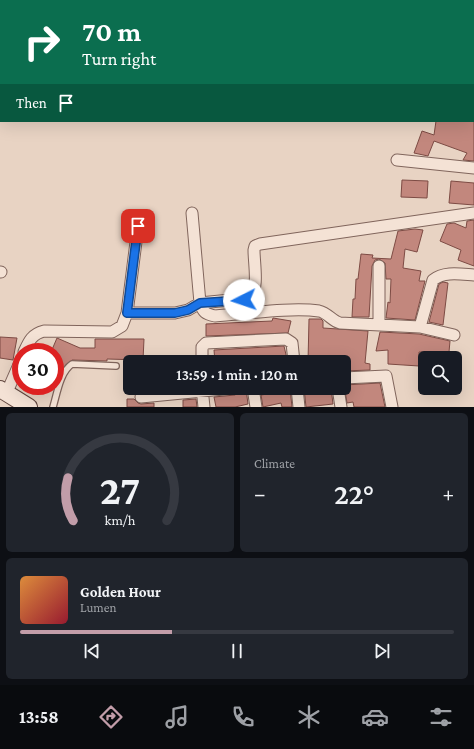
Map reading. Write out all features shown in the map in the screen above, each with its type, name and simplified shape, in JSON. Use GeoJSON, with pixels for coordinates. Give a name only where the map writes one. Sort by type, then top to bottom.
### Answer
{"type":"FeatureCollection","features":[{"type":"Feature","properties":{"kind":"main road"},"geometry":{"type":"LineString","coordinates":[[3,391],[29,407]]}},
{"type":"Feature","properties":{"kind":"street"},"geometry":{"type":"LineString","coordinates":[[397,160],[474,168]]}},
{"type":"Feature","properties":{"kind":"street"},"geometry":{"type":"LineString","coordinates":[[192,213],[200,303],[203,312],[215,316],[300,310],[321,312],[333,321],[340,323],[420,327],[454,335]]}},
{"type":"Feature","properties":{"kind":"street"},"geometry":{"type":"LineString","coordinates":[[127,313],[175,313],[188,310],[200,303],[250,298],[254,294],[254,250],[255,246],[260,244],[474,213]]}},
{"type":"Feature","properties":{"kind":"street"},"geometry":{"type":"LineString","coordinates":[[28,343],[35,333],[44,331],[112,332],[122,326],[127,313],[138,226]]}},
{"type":"Feature","properties":{"kind":"street"},"geometry":{"type":"LineString","coordinates":[[379,266],[379,325]]}},
{"type":"Feature","properties":{"kind":"street"},"geometry":{"type":"LineString","coordinates":[[420,327],[433,280],[438,276],[448,274],[474,275]]}},
{"type":"Feature","properties":{"kind":"street"},"geometry":{"type":"LineString","coordinates":[[202,355],[202,347],[206,343],[286,339],[292,343],[293,355]]}},
{"type":"Feature","properties":{"kind":"street"},"geometry":{"type":"LineString","coordinates":[[3,391],[12,376]]}},
{"type":"Feature","properties":{"kind":"street"},"geometry":{"type":"LineString","coordinates":[[351,378],[386,376],[392,407]]}},
{"type":"Feature","properties":{"kind":"street"},"geometry":{"type":"LineString","coordinates":[[141,397],[158,395]]}},
{"type":"Feature","properties":{"kind":"street"},"geometry":{"type":"LineString","coordinates":[[203,395],[204,407]]}},
{"type":"Feature","properties":{"kind":"street"},"geometry":{"type":"LineString","coordinates":[[254,395],[256,407]]}},
{"type":"Feature","properties":{"kind":"street"},"geometry":{"type":"LineString","coordinates":[[298,395],[300,407]]}},
{"type":"Feature","properties":{"kind":"street"},"geometry":{"type":"LineString","coordinates":[[339,395],[342,407]]}},
{"type":"Feature","properties":{"kind":"lane"},"geometry":{"type":"LineString","coordinates":[[53,407],[65,372],[72,364],[116,366]]}},
{"type":"Feature","properties":{"kind":"building"},"geometry":{"type":"Polygon","coordinates":[[[436,122],[474,122],[474,161],[463,160],[467,153],[434,141],[428,156],[414,153],[422,131],[434,135],[436,122]]]}},
{"type":"Feature","properties":{"kind":"building"},"geometry":{"type":"Polygon","coordinates":[[[402,180],[428,181],[427,198],[401,197],[402,180]]]}},
{"type":"Feature","properties":{"kind":"building"},"geometry":{"type":"Polygon","coordinates":[[[451,181],[474,183],[474,205],[449,203],[451,181]]]}},
{"type":"Feature","properties":{"kind":"building"},"geometry":{"type":"Polygon","coordinates":[[[474,220],[474,266],[458,260],[461,250],[440,241],[447,224],[454,223],[466,228],[467,221],[474,220]]]}},
{"type":"Feature","properties":{"kind":"building"},"geometry":{"type":"Polygon","coordinates":[[[415,229],[423,230],[417,252],[405,249],[403,268],[421,271],[419,281],[425,281],[415,320],[386,318],[388,302],[390,303],[391,279],[386,279],[385,263],[379,259],[375,260],[372,266],[369,317],[352,317],[353,299],[355,299],[356,279],[358,279],[361,254],[373,255],[372,258],[391,259],[398,231],[415,229]]]}},
{"type":"Feature","properties":{"kind":"building"},"geometry":{"type":"Polygon","coordinates":[[[443,282],[448,283],[443,325],[429,322],[439,284],[443,282]]]}},
{"type":"Feature","properties":{"kind":"building"},"geometry":{"type":"Polygon","coordinates":[[[273,318],[291,321],[288,333],[206,336],[206,324],[272,321],[273,318]]]}},
{"type":"Feature","properties":{"kind":"building"},"geometry":{"type":"Polygon","coordinates":[[[309,319],[321,319],[323,321],[323,328],[368,331],[365,363],[370,364],[370,370],[351,371],[351,355],[308,355],[309,319]]]}},
{"type":"Feature","properties":{"kind":"building"},"geometry":{"type":"Polygon","coordinates":[[[380,332],[419,334],[450,341],[449,351],[418,351],[418,366],[388,364],[388,350],[376,351],[380,332]]]}},
{"type":"Feature","properties":{"kind":"building"},"geometry":{"type":"Polygon","coordinates":[[[0,337],[17,338],[16,343],[12,343],[12,360],[0,358],[0,337]]]}},
{"type":"Feature","properties":{"kind":"building"},"geometry":{"type":"Polygon","coordinates":[[[57,338],[80,348],[95,348],[95,339],[144,339],[143,355],[123,355],[123,359],[107,359],[107,361],[72,360],[64,367],[64,343],[55,343],[57,338]]]}},
{"type":"Feature","properties":{"kind":"building"},"geometry":{"type":"Polygon","coordinates":[[[284,346],[286,355],[214,355],[214,350],[284,346]]]}},
{"type":"Feature","properties":{"kind":"building"},"geometry":{"type":"Polygon","coordinates":[[[380,383],[385,407],[354,407],[353,402],[347,403],[346,395],[351,395],[351,385],[380,383]]]}},
{"type":"Feature","properties":{"kind":"building"},"geometry":{"type":"Polygon","coordinates":[[[247,395],[248,404],[235,407],[216,407],[214,397],[247,395]]]}},
{"type":"Feature","properties":{"kind":"building"},"geometry":{"type":"Polygon","coordinates":[[[261,395],[291,395],[292,407],[282,407],[281,403],[263,407],[261,395]]]}},
{"type":"Feature","properties":{"kind":"building"},"geometry":{"type":"Polygon","coordinates":[[[305,395],[332,395],[333,404],[306,407],[305,395]]]}},
{"type":"Feature","properties":{"kind":"building"},"geometry":{"type":"Polygon","coordinates":[[[127,399],[134,399],[141,404],[154,403],[154,407],[127,407],[127,399]]]}},
{"type":"Feature","properties":{"kind":"building"},"geometry":{"type":"Polygon","coordinates":[[[196,399],[197,407],[183,407],[183,400],[196,399]]]}},
{"type":"Feature","properties":{"kind":"route"},"geometry":{"type":"LineString","coordinates":[[138,226],[127,313],[175,313],[188,310],[200,303],[244,300]]}}]}
